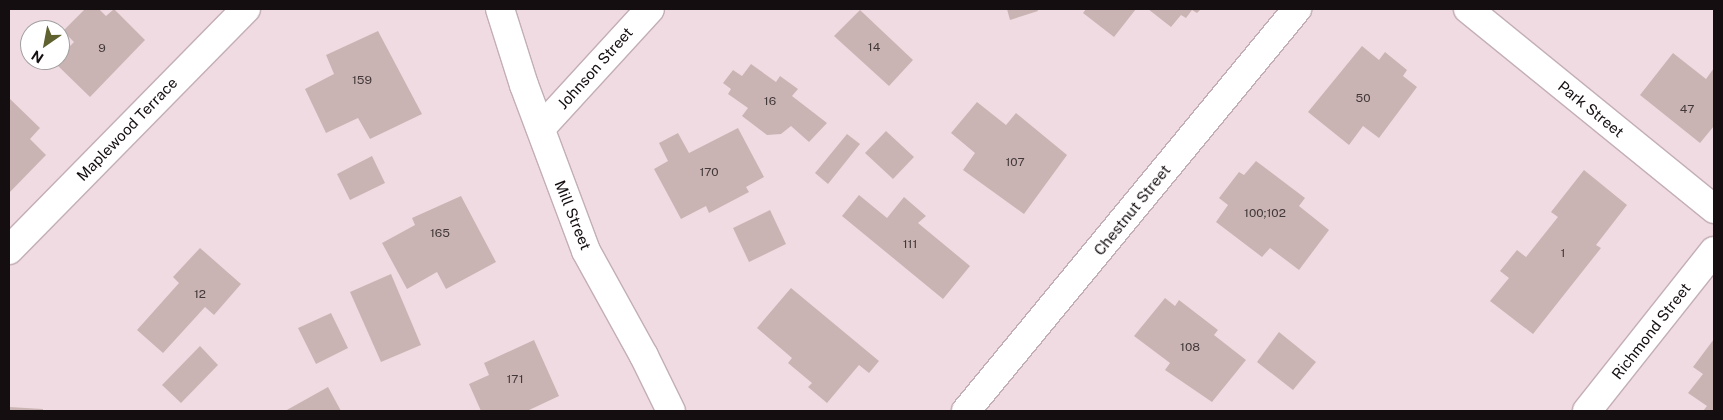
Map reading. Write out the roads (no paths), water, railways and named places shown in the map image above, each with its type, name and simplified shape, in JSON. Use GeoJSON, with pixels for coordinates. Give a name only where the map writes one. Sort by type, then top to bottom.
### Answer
{"type":"FeatureCollection","features":[{"type":"Feature","properties":{"kind":"street","name":"Maplewood Terrace"},"geometry":{"type":"LineString","coordinates":[[9,250],[246,9]]}},
{"type":"Feature","properties":{"kind":"street","name":"Mill Street"},"geometry":{"type":"LineString","coordinates":[[500,9],[524,85],[586,251],[644,356],[671,411]]}},
{"type":"Feature","properties":{"kind":"street","name":"Johnson Street"},"geometry":{"type":"LineString","coordinates":[[541,128],[650,9]]}},
{"type":"Feature","properties":{"kind":"street","name":"Chestnut Street"},"geometry":{"type":"LineString","coordinates":[[966,411],[1297,9]]}},
{"type":"Feature","properties":{"kind":"street","name":"Park Street"},"geometry":{"type":"LineString","coordinates":[[1468,9],[1714,210]]}},
{"type":"Feature","properties":{"kind":"street","name":"Richmond Street"},"geometry":{"type":"LineString","coordinates":[[1587,411],[1714,251]]}}]}
